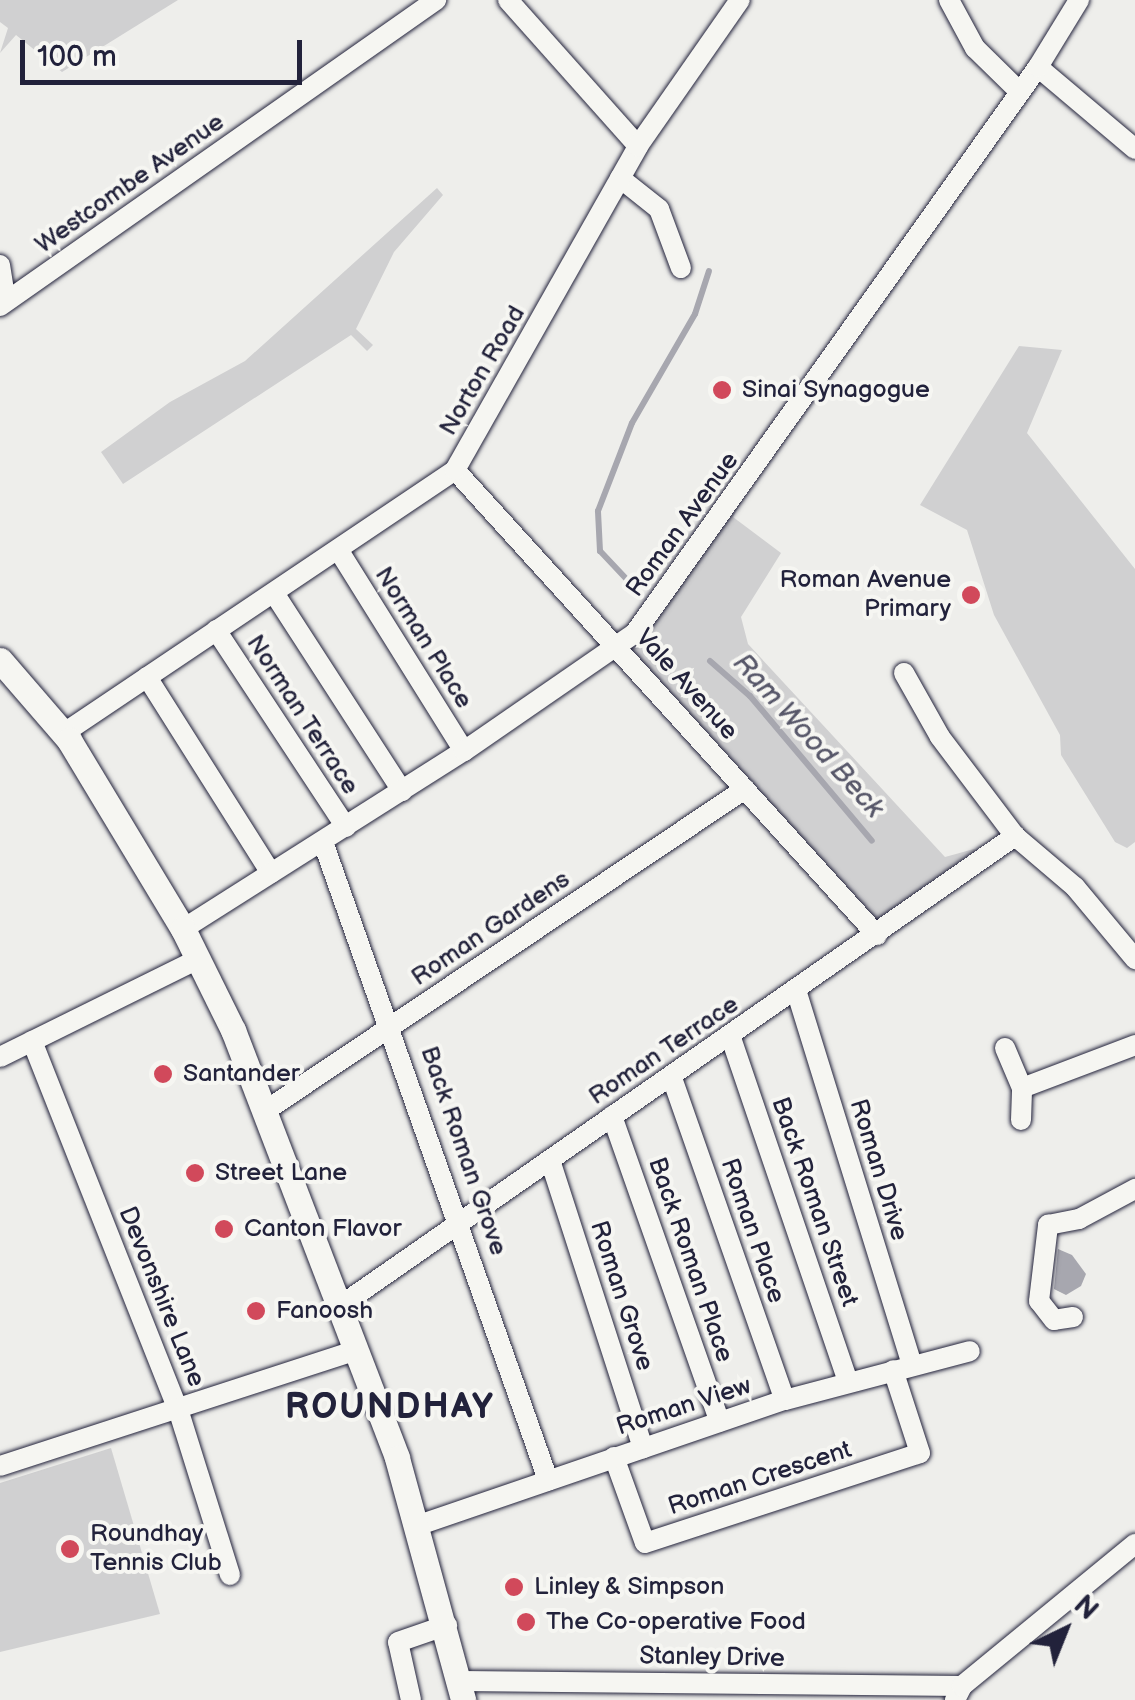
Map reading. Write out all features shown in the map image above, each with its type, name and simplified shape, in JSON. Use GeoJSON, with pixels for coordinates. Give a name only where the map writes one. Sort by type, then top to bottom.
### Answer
{"type":"FeatureCollection","features":[{"type":"Feature","properties":{"kind":"street","name":"Westcombe Avenue"},"geometry":{"type":"LineString","coordinates":[[3,304],[436,0]]}},
{"type":"Feature","properties":{"kind":"street"},"geometry":{"type":"LineString","coordinates":[[508,0],[638,146]]}},
{"type":"Feature","properties":{"kind":"street","name":"Norton Road"},"geometry":{"type":"LineString","coordinates":[[64,734],[456,470],[638,146],[740,0]]}},
{"type":"Feature","properties":{"kind":"street"},"geometry":{"type":"LineString","coordinates":[[949,0],[975,48],[1020,92]]}},
{"type":"Feature","properties":{"kind":"street","name":"Roman Avenue"},"geometry":{"type":"LineString","coordinates":[[182,929],[323,842],[619,648],[725,512],[1038,67],[1078,0]]}},
{"type":"Feature","properties":{"kind":"street"},"geometry":{"type":"LineString","coordinates":[[1038,67],[1135,150]]}},
{"type":"Feature","properties":{"kind":"street"},"geometry":{"type":"LineString","coordinates":[[620,178],[659,209],[681,268]]}},
{"type":"Feature","properties":{"kind":"street"},"geometry":{"type":"LineString","coordinates":[[0,265],[3,304]]}},
{"type":"Feature","properties":{"kind":"street","name":"Vale Avenue"},"geometry":{"type":"LineString","coordinates":[[456,470],[877,935]]}},
{"type":"Feature","properties":{"kind":"street","name":"Norman Place"},"geometry":{"type":"LineString","coordinates":[[340,551],[464,751]]}},
{"type":"Feature","properties":{"kind":"street"},"geometry":{"type":"LineString","coordinates":[[274,593],[402,791]]}},
{"type":"Feature","properties":{"kind":"street","name":"Norman Terrace"},"geometry":{"type":"LineString","coordinates":[[216,630],[346,827]]}},
{"type":"Feature","properties":{"kind":"street"},"geometry":{"type":"LineString","coordinates":[[0,660],[64,734],[198,959],[265,1110],[357,1350],[419,1525],[462,1690]]}},
{"type":"Feature","properties":{"kind":"street"},"geometry":{"type":"LineString","coordinates":[[904,674],[940,737],[1015,836],[1076,887],[1135,959]]}},
{"type":"Feature","properties":{"kind":"street"},"geometry":{"type":"LineString","coordinates":[[148,677],[271,873]]}},
{"type":"Feature","properties":{"kind":"street","name":"Roman Gardens"},"geometry":{"type":"LineString","coordinates":[[265,1110],[745,788]]}},
{"type":"Feature","properties":{"kind":"street","name":"Roman Terrace"},"geometry":{"type":"LineString","coordinates":[[340,1306],[461,1218],[732,1038],[1015,836]]}},
{"type":"Feature","properties":{"kind":"street","name":"Back Roman Grove"},"geometry":{"type":"LineString","coordinates":[[323,842],[461,1218],[548,1480]]}},
{"type":"Feature","properties":{"kind":"street"},"geometry":{"type":"LineString","coordinates":[[0,1057],[198,959]]}},
{"type":"Feature","properties":{"kind":"street","name":"Roman Drive"},"geometry":{"type":"LineString","coordinates":[[796,990],[903,1367],[920,1452]]}},
{"type":"Feature","properties":{"kind":"street","name":"Back Roman Street"},"geometry":{"type":"LineString","coordinates":[[732,1038],[848,1382]]}},
{"type":"Feature","properties":{"kind":"street","name":"Devonshire Lane"},"geometry":{"type":"LineString","coordinates":[[32,1041],[178,1409],[230,1575]]}},
{"type":"Feature","properties":{"kind":"street"},"geometry":{"type":"LineString","coordinates":[[1022,1088],[1135,1045]]}},
{"type":"Feature","properties":{"kind":"street"},"geometry":{"type":"LineString","coordinates":[[1006,1048],[1022,1088],[1021,1120]]}},
{"type":"Feature","properties":{"kind":"street","name":"Roman Place"},"geometry":{"type":"LineString","coordinates":[[672,1078],[785,1400]]}},
{"type":"Feature","properties":{"kind":"street","name":"Back Roman Place"},"geometry":{"type":"LineString","coordinates":[[612,1116],[720,1422]]}},
{"type":"Feature","properties":{"kind":"street","name":"Roman Grove"},"geometry":{"type":"LineString","coordinates":[[550,1160],[643,1448]]}},
{"type":"Feature","properties":{"kind":"street"},"geometry":{"type":"LineString","coordinates":[[1073,1316],[1045,1326],[1039,1268],[1048,1225],[1079,1219],[1135,1189]]}},
{"type":"Feature","properties":{"kind":"street"},"geometry":{"type":"LineString","coordinates":[[0,1466],[357,1350]]}},
{"type":"Feature","properties":{"kind":"street","name":"Roman View"},"geometry":{"type":"LineString","coordinates":[[419,1525],[785,1400],[970,1351]]}},
{"type":"Feature","properties":{"kind":"street","name":"Roman Crescent"},"geometry":{"type":"LineString","coordinates":[[614,1457],[646,1543],[920,1452]]}},
{"type":"Feature","properties":{"kind":"street"},"geometry":{"type":"LineString","coordinates":[[959,1693],[1135,1544]]}},
{"type":"Feature","properties":{"kind":"street"},"geometry":{"type":"LineString","coordinates":[[412,1700],[398,1642],[447,1625]]}},
{"type":"Feature","properties":{"kind":"street","name":"Stanley Drive"},"geometry":{"type":"LineString","coordinates":[[462,1690],[959,1693]]}},
{"type":"Feature","properties":{"kind":"shaded area"},"geometry":{"type":"Polygon","coordinates":[[[0,0],[178,0],[62,72],[16,35],[0,53],[8,28],[0,22],[0,0]]]}},
{"type":"Feature","properties":{"kind":"shaded area"},"geometry":{"type":"Polygon","coordinates":[[[437,188],[443,195],[394,252],[356,329],[373,345],[367,351],[351,335],[123,484],[101,452],[170,402],[245,361],[437,188]]]}},
{"type":"Feature","properties":{"kind":"shaded area"},"geometry":{"type":"Polygon","coordinates":[[[1019,346],[1062,350],[1027,433],[1135,569],[1135,842],[1127,848],[1115,842],[1061,755],[1060,735],[994,615],[967,530],[920,505],[1019,346]]]}},
{"type":"Feature","properties":{"kind":"shaded area"},"geometry":{"type":"Polygon","coordinates":[[[755,478],[733,517],[781,553],[741,617],[748,644],[945,857],[974,849],[988,859],[877,935],[619,648],[755,478]]]}},
{"type":"Feature","properties":{"kind":"shaded area"},"geometry":{"type":"Polygon","coordinates":[[[1058,1249],[1072,1255],[1086,1274],[1081,1286],[1066,1295],[1054,1289],[1058,1249]]]}},
{"type":"Feature","properties":{"kind":"shaded area","name":"Roundhay Tennis Club"},"geometry":{"type":"Polygon","coordinates":[[[111,1448],[160,1614],[0,1652],[0,1483],[111,1448]]]}},
{"type":"Feature","properties":{"kind":"waterway","name":"Ram Wood Beck"},"geometry":{"type":"LineString","coordinates":[[633,586],[600,551],[598,511],[632,423],[695,314],[709,271]]}},
{"type":"Feature","properties":{"kind":"waterway","name":"Ram Wood Beck"},"geometry":{"type":"LineString","coordinates":[[710,661],[750,696],[872,841]]}},
{"type":"Feature","properties":{"kind":"place","name":"Sinai Synagogue"},"geometry":{"type":"Point","coordinates":[722,390]}},
{"type":"Feature","properties":{"kind":"place","name":"Roman Avenue Primary"},"geometry":{"type":"Point","coordinates":[971,595]}},
{"type":"Feature","properties":{"kind":"place","name":"Santander"},"geometry":{"type":"Point","coordinates":[163,1074]}},
{"type":"Feature","properties":{"kind":"place","name":"Street Lane"},"geometry":{"type":"Point","coordinates":[195,1173]}},
{"type":"Feature","properties":{"kind":"place","name":"Canton Flavor"},"geometry":{"type":"Point","coordinates":[224,1229]}},
{"type":"Feature","properties":{"kind":"place","name":"Fanoosh"},"geometry":{"type":"Point","coordinates":[256,1311]}},
{"type":"Feature","properties":{"kind":"place","name":"Roundhay Tennis Club"},"geometry":{"type":"Point","coordinates":[70,1549]}},
{"type":"Feature","properties":{"kind":"place","name":"Linley & Simpson"},"geometry":{"type":"Point","coordinates":[514,1587]}},
{"type":"Feature","properties":{"kind":"place","name":"The Co-operative Food"},"geometry":{"type":"Point","coordinates":[526,1622]}},
{"type":"Feature","properties":{"kind":"district","name":"ROUNDHAY"},"geometry":{"type":"Point","coordinates":[390,1408]}}]}
